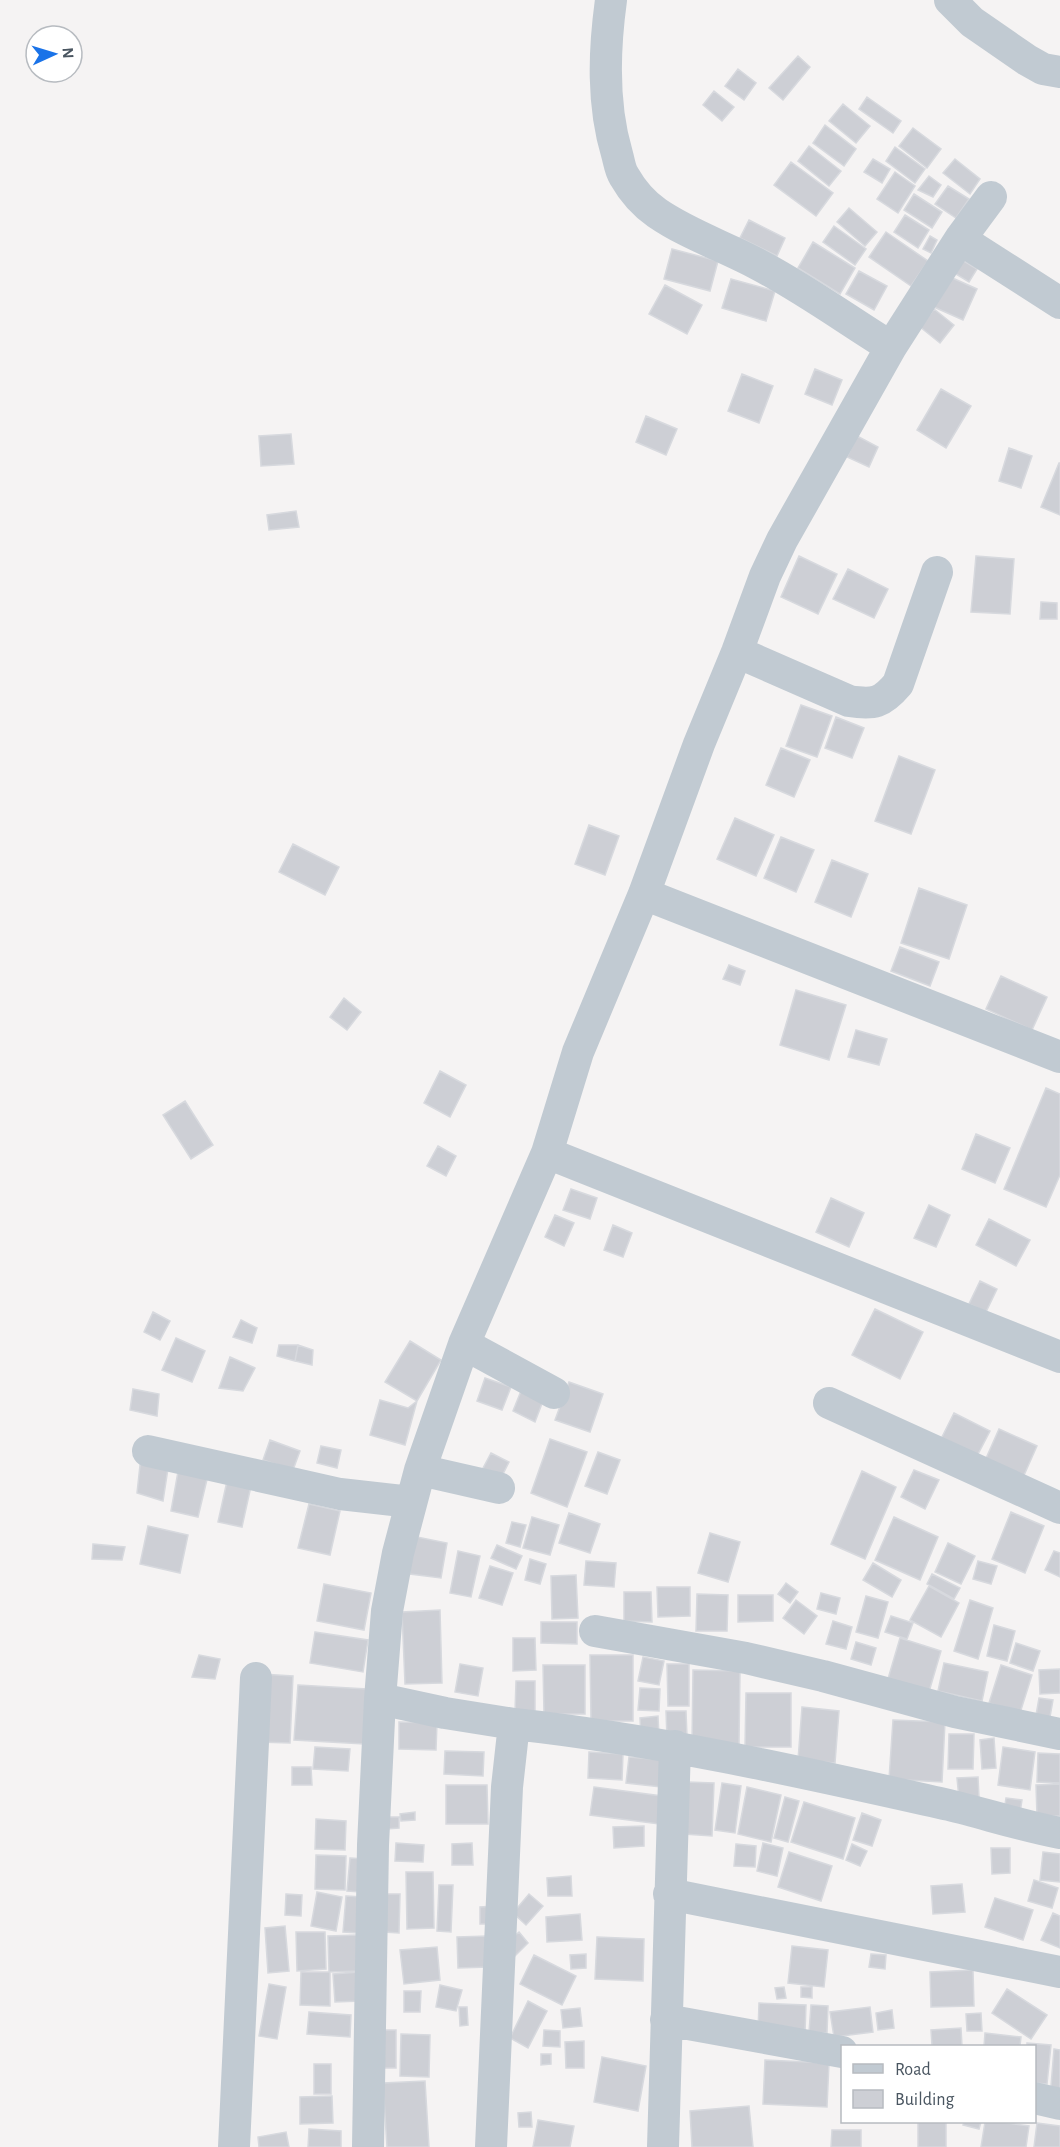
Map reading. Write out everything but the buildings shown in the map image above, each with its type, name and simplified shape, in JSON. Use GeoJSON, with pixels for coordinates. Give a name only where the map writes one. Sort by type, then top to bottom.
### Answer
{"type":"FeatureCollection","features":[{"type":"Feature","properties":{"kind":"street"},"geometry":{"type":"LineString","coordinates":[[611,0],[605,78],[611,133],[623,174],[639,196],[655,212],[784,279],[891,347]]}},
{"type":"Feature","properties":{"kind":"street"},"geometry":{"type":"LineString","coordinates":[[950,0],[972,22],[1027,60],[1043,69],[1060,72]]}},
{"type":"Feature","properties":{"kind":"street"},"geometry":{"type":"LineString","coordinates":[[368,2147],[373,1845],[380,1699],[387,1611],[420,1470],[464,1344],[548,1153],[578,1052],[644,894],[699,744],[782,540],[891,347],[960,239],[991,197]]}},
{"type":"Feature","properties":{"kind":"street"},"geometry":{"type":"LineString","coordinates":[[960,239],[1060,303]]}},
{"type":"Feature","properties":{"kind":"street"},"geometry":{"type":"LineString","coordinates":[[737,652],[849,701],[877,702],[888,695],[898,684],[937,572]]}},
{"type":"Feature","properties":{"kind":"street"},"geometry":{"type":"LineString","coordinates":[[644,894],[1060,1057]]}},
{"type":"Feature","properties":{"kind":"street"},"geometry":{"type":"LineString","coordinates":[[548,1153],[1060,1357]]}},
{"type":"Feature","properties":{"kind":"street"},"geometry":{"type":"LineString","coordinates":[[464,1344],[554,1393]]}},
{"type":"Feature","properties":{"kind":"street"},"geometry":{"type":"LineString","coordinates":[[829,1403],[1060,1508]]}},
{"type":"Feature","properties":{"kind":"street"},"geometry":{"type":"LineString","coordinates":[[148,1451],[340,1494],[411,1502]]}},
{"type":"Feature","properties":{"kind":"street"},"geometry":{"type":"LineString","coordinates":[[420,1470],[499,1488]]}},
{"type":"Feature","properties":{"kind":"street"},"geometry":{"type":"LineString","coordinates":[[596,1630],[746,1658],[823,1676],[955,1712],[1060,1734]]}},
{"type":"Feature","properties":{"kind":"street"},"geometry":{"type":"LineString","coordinates":[[234,2147],[256,1678]]}},
{"type":"Feature","properties":{"kind":"street"},"geometry":{"type":"LineString","coordinates":[[380,1699],[445,1713],[514,1724],[580,1731],[675,1746],[898,1794],[1060,1833]]}},
{"type":"Feature","properties":{"kind":"street"},"geometry":{"type":"LineString","coordinates":[[491,2147],[507,1787],[514,1724]]}},
{"type":"Feature","properties":{"kind":"street"},"geometry":{"type":"LineString","coordinates":[[663,2147],[675,1746]]}},
{"type":"Feature","properties":{"kind":"street"},"geometry":{"type":"LineString","coordinates":[[669,1894],[1060,1972]]}},
{"type":"Feature","properties":{"kind":"street"},"geometry":{"type":"LineString","coordinates":[[666,2020],[841,2052]]}},
{"type":"Feature","properties":{"kind":"street"},"geometry":{"type":"LineString","coordinates":[[1036,2098],[1060,2104]]}}]}
